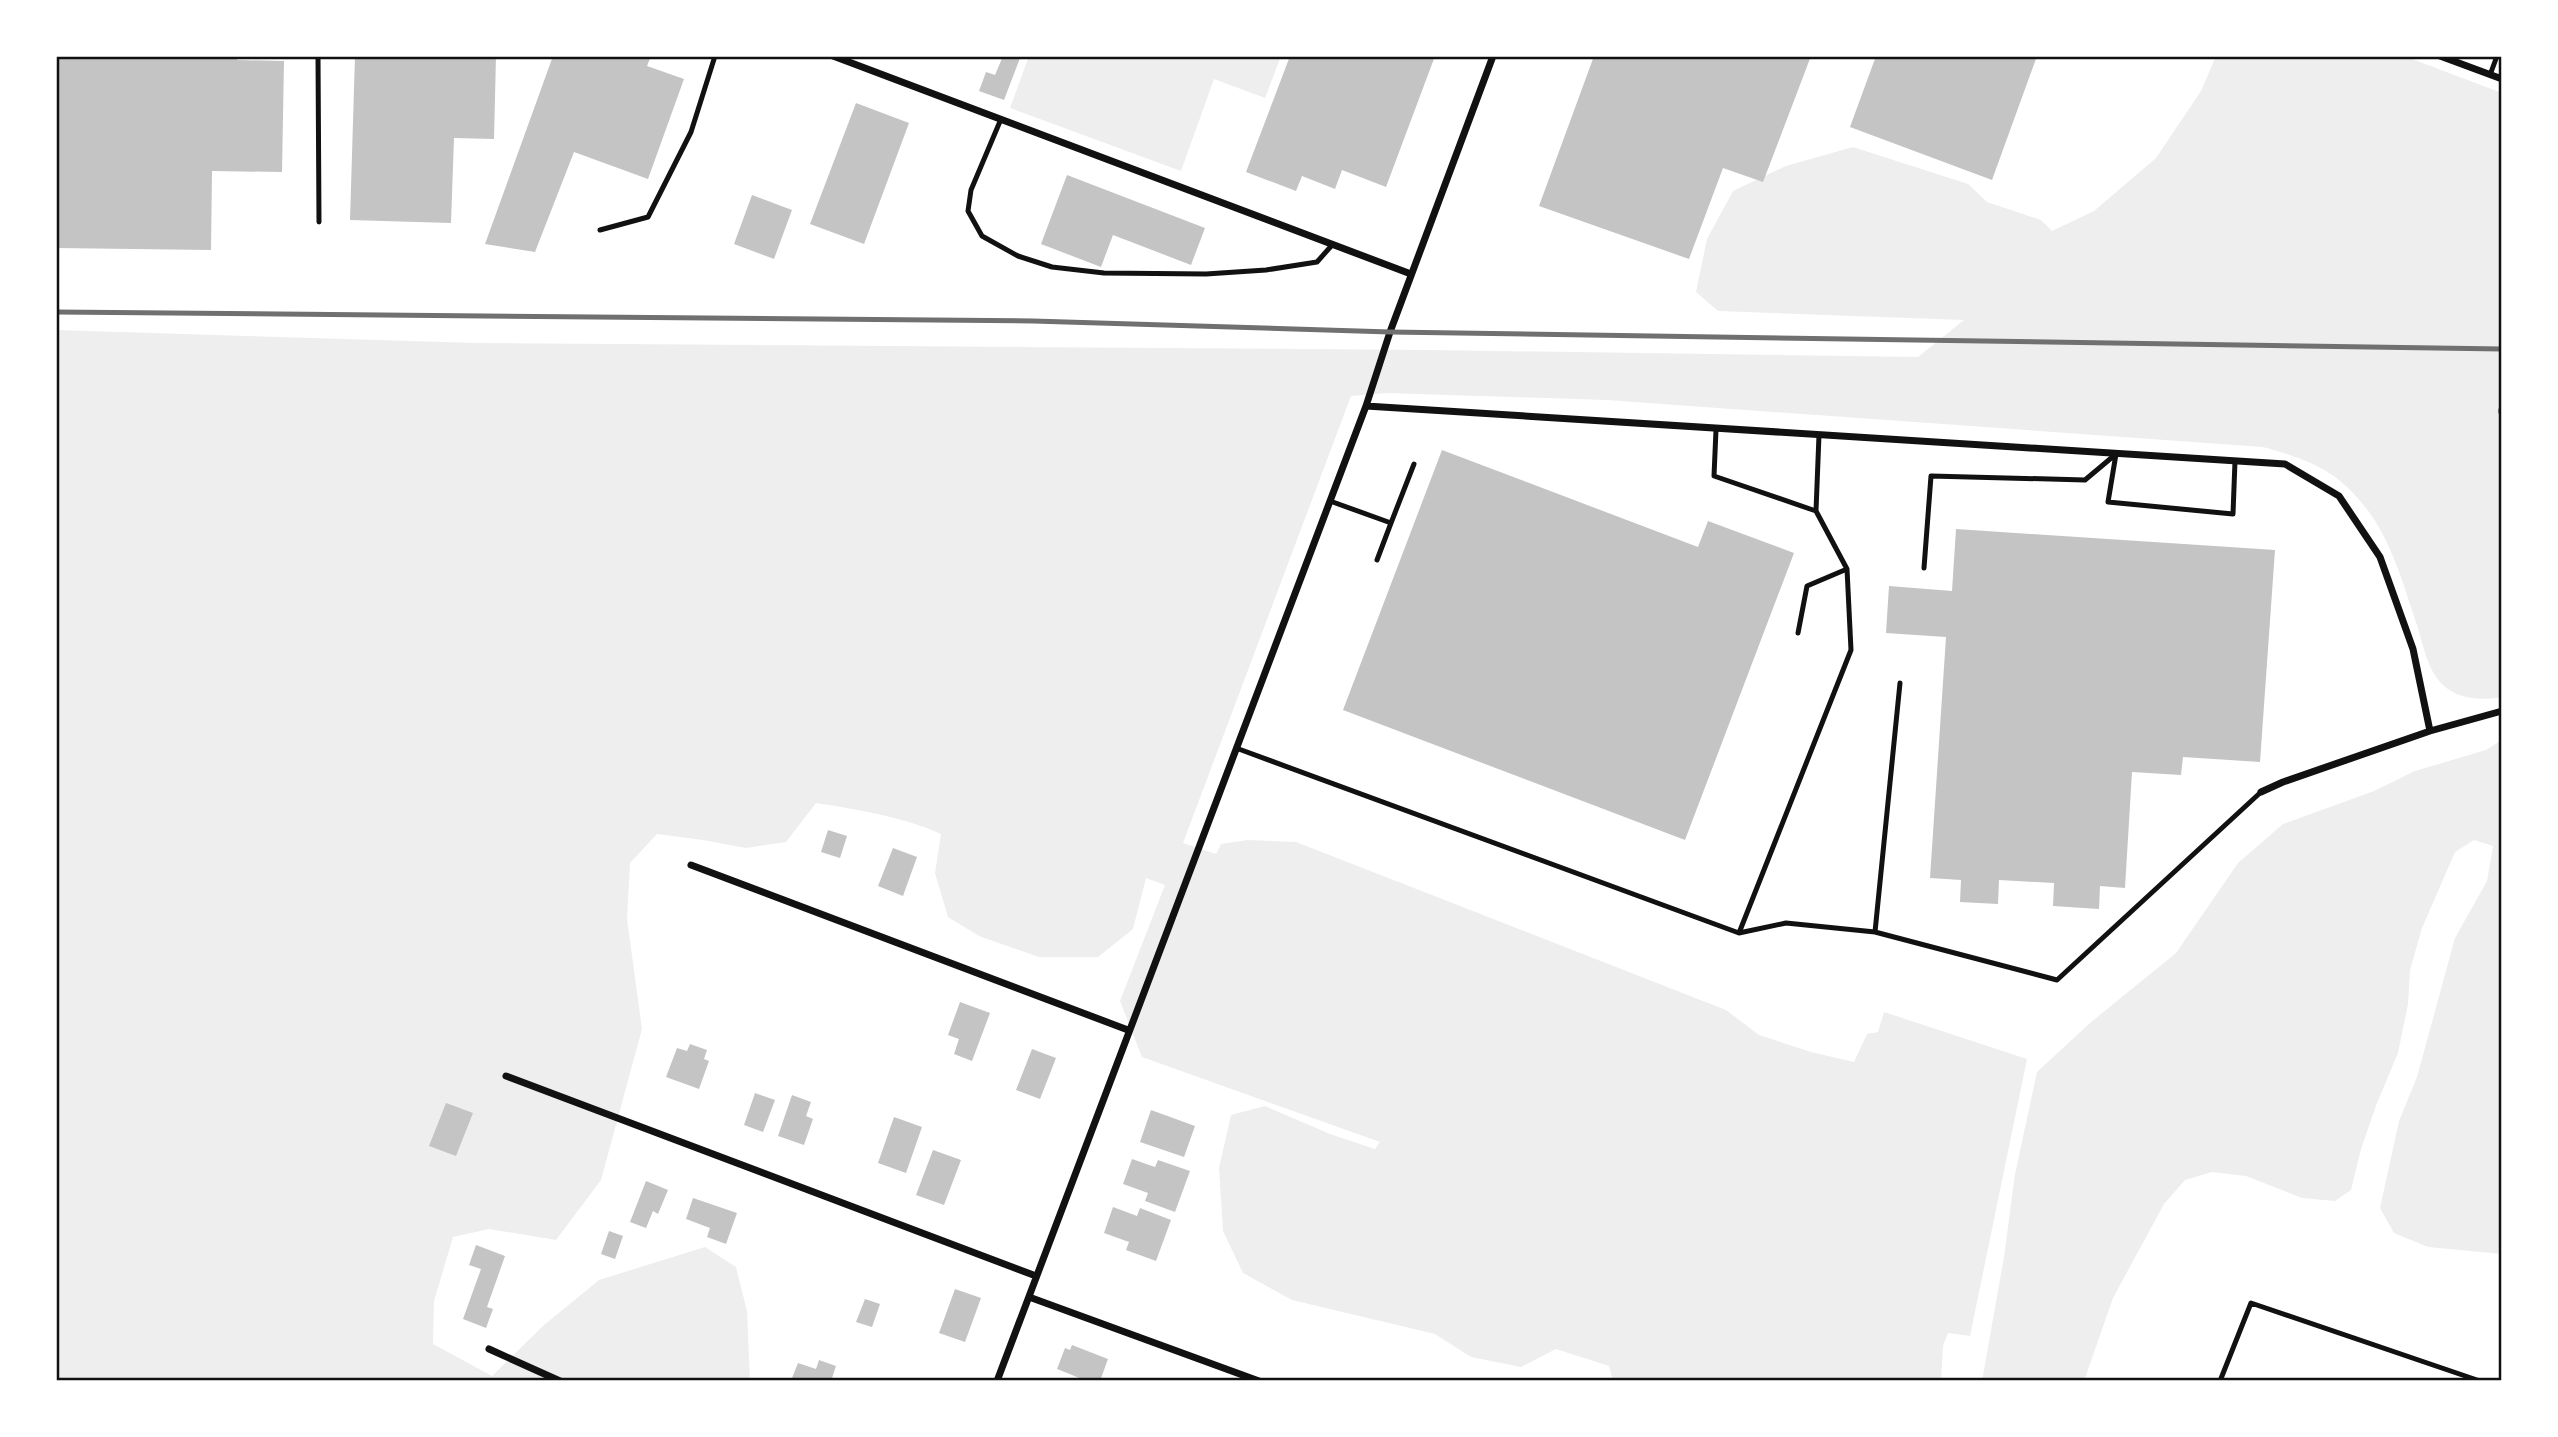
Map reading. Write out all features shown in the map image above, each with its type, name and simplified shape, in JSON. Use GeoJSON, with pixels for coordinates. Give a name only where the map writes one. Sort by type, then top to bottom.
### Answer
{"type":"FeatureCollection","features":[{"type":"Feature","properties":{"kind":"street"},"geometry":{"type":"LineString","coordinates":[[833,56],[1411,274]]}},
{"type":"Feature","properties":{"kind":"street"},"geometry":{"type":"LineString","coordinates":[[997,1381],[1366,406],[1411,274],[1493,56]]}},
{"type":"Feature","properties":{"kind":"street"},"geometry":{"type":"LineString","coordinates":[[2440,56],[2502,79]]}},
{"type":"Feature","properties":{"kind":"street"},"geometry":{"type":"LineString","coordinates":[[1366,406],[2285,464],[2339,496],[2380,557],[2413,649],[2430,731]]}},
{"type":"Feature","properties":{"kind":"street"},"geometry":{"type":"LineString","coordinates":[[2262,792],[2283,782],[2430,731],[2502,711]]}},
{"type":"Feature","properties":{"kind":"street"},"geometry":{"type":"LineString","coordinates":[[691,865],[1128,1030]]}},
{"type":"Feature","properties":{"kind":"street"},"geometry":{"type":"LineString","coordinates":[[506,1076],[1036,1276]]}},
{"type":"Feature","properties":{"kind":"street"},"geometry":{"type":"LineString","coordinates":[[1028,1297],[1259,1381]]}},
{"type":"Feature","properties":{"kind":"street"},"geometry":{"type":"LineString","coordinates":[[489,1349],[560,1381]]}},
{"type":"Feature","properties":{"kind":"lane"},"geometry":{"type":"LineString","coordinates":[[318,56],[319,222]]}},
{"type":"Feature","properties":{"kind":"lane"},"geometry":{"type":"LineString","coordinates":[[600,230],[648,217],[691,132],[715,56]]}},
{"type":"Feature","properties":{"kind":"lane"},"geometry":{"type":"LineString","coordinates":[[2490,75],[2497,56]]}},
{"type":"Feature","properties":{"kind":"lane"},"geometry":{"type":"LineString","coordinates":[[1001,119],[971,190],[968,211],[982,236],[1018,256],[1052,267],[1104,273],[1206,274],[1266,270],[1317,262],[1333,244]]}},
{"type":"Feature","properties":{"kind":"lane"},"geometry":{"type":"LineString","coordinates":[[1716,430],[1714,476],[1816,511]]}},
{"type":"Feature","properties":{"kind":"lane"},"geometry":{"type":"LineString","coordinates":[[1739,933],[1851,650],[1847,569],[1816,511],[1819,435]]}},
{"type":"Feature","properties":{"kind":"lane"},"geometry":{"type":"LineString","coordinates":[[2116,454],[2108,502],[2233,514],[2235,461]]}},
{"type":"Feature","properties":{"kind":"lane"},"geometry":{"type":"LineString","coordinates":[[1924,568],[1931,476],[2085,480],[2116,454]]}},
{"type":"Feature","properties":{"kind":"lane"},"geometry":{"type":"LineString","coordinates":[[1377,560],[1414,464]]}},
{"type":"Feature","properties":{"kind":"lane"},"geometry":{"type":"LineString","coordinates":[[1330,500],[1391,523]]}},
{"type":"Feature","properties":{"kind":"lane"},"geometry":{"type":"LineString","coordinates":[[1798,633],[1807,586],[1847,569]]}},
{"type":"Feature","properties":{"kind":"lane"},"geometry":{"type":"LineString","coordinates":[[1875,932],[1900,683]]}},
{"type":"Feature","properties":{"kind":"lane"},"geometry":{"type":"LineString","coordinates":[[1236,748],[1739,933],[1786,923],[1875,932],[2057,980],[2262,792]]}},
{"type":"Feature","properties":{"kind":"lane"},"geometry":{"type":"LineString","coordinates":[[2220,1381],[2251,1303],[2480,1381]]}},
{"type":"Feature","properties":{"kind":"shaded area"},"geometry":{"type":"Polygon","coordinates":[[[1029,56],[1281,56],[1265,98],[1214,79],[1181,171],[1010,108],[1029,56]]]}},
{"type":"Feature","properties":{"kind":"shaded area"},"geometry":{"type":"Polygon","coordinates":[[[2216,56],[2404,56],[2502,93],[2502,697],[2470,698],[2455,693],[2442,684],[2429,664],[2391,552],[2369,512],[2346,486],[2322,469],[2263,447],[1607,400],[1388,393],[1351,396],[1183,843],[1216,854],[1221,844],[1248,840],[1296,842],[1726,1010],[1759,1035],[1811,1052],[1854,1062],[1867,1034],[1878,1032],[1884,1012],[2027,1059],[1970,1336],[1948,1333],[1943,1346],[1941,1381],[1613,1381],[1609,1366],[1556,1349],[1521,1367],[1471,1357],[1435,1334],[1292,1300],[1243,1273],[1223,1231],[1219,1168],[1231,1115],[1265,1106],[1330,1134],[1375,1149],[1380,1142],[1142,1057],[1120,1001],[1165,885],[1146,878],[1133,929],[1098,957],[1039,957],[979,936],[948,917],[935,873],[941,834],[895,818],[816,803],[786,842],[746,848],[657,834],[630,863],[627,919],[642,1029],[601,1180],[556,1240],[489,1229],[453,1237],[434,1301],[433,1344],[492,1376],[544,1325],[599,1280],[705,1247],[736,1267],[747,1311],[750,1381],[56,1381],[56,330],[476,343],[1429,350],[1918,357],[1964,320],[1718,311],[1696,292],[1707,239],[1733,191],[1786,166],[1853,147],[1968,184],[1987,202],[2041,220],[2052,231],[2094,211],[2156,158],[2201,91],[2216,56]]]}},
{"type":"Feature","properties":{"kind":"shaded area"},"geometry":{"type":"Polygon","coordinates":[[[2502,740],[2502,1254],[2428,1247],[2394,1233],[2380,1208],[2399,1121],[2417,1077],[2455,938],[2487,881],[2493,846],[2474,840],[2455,852],[2422,928],[2410,970],[2408,1004],[2398,1053],[2361,1149],[2351,1190],[2335,1201],[2302,1198],[2246,1176],[2212,1172],[2185,1180],[2164,1204],[2113,1298],[2084,1381],[1982,1381],[2004,1257],[2015,1174],[2037,1072],[2090,1023],[2176,953],[2238,863],[2283,824],[2374,791],[2415,771],[2486,750],[2502,740]]]}},
{"type":"Feature","properties":{"kind":"building"},"geometry":{"type":"Polygon","coordinates":[[[56,56],[237,56],[237,60],[284,61],[282,172],[212,171],[211,250],[56,248],[56,56]]]}},
{"type":"Feature","properties":{"kind":"building"},"geometry":{"type":"Polygon","coordinates":[[[355,56],[496,56],[494,139],[454,138],[451,223],[350,220],[355,56]]]}},
{"type":"Feature","properties":{"kind":"building"},"geometry":{"type":"Polygon","coordinates":[[[553,56],[651,56],[647,66],[684,79],[648,179],[574,152],[535,252],[485,244],[553,56]]]}},
{"type":"Feature","properties":{"kind":"building"},"geometry":{"type":"Polygon","coordinates":[[[1003,56],[1020,58],[1004,100],[979,91],[986,72],[995,75],[1003,56]]]}},
{"type":"Feature","properties":{"kind":"building"},"geometry":{"type":"Polygon","coordinates":[[[1290,56],[1435,56],[1386,187],[1342,170],[1335,189],[1302,176],[1296,191],[1246,172],[1290,56]]]}},
{"type":"Feature","properties":{"kind":"building"},"geometry":{"type":"Polygon","coordinates":[[[1594,56],[1811,56],[1763,182],[1723,168],[1689,259],[1539,206],[1594,56]]]}},
{"type":"Feature","properties":{"kind":"building"},"geometry":{"type":"Polygon","coordinates":[[[1876,56],[2037,56],[1992,180],[1850,127],[1876,56]]]}},
{"type":"Feature","properties":{"kind":"building"},"geometry":{"type":"Polygon","coordinates":[[[856,103],[909,123],[864,244],[810,224],[856,103]]]}},
{"type":"Feature","properties":{"kind":"building"},"geometry":{"type":"Polygon","coordinates":[[[1067,175],[1205,228],[1191,265],[1113,235],[1101,267],[1041,244],[1067,175]]]}},
{"type":"Feature","properties":{"kind":"building"},"geometry":{"type":"Polygon","coordinates":[[[752,195],[792,210],[774,259],[734,244],[752,195]]]}},
{"type":"Feature","properties":{"kind":"building"},"geometry":{"type":"Polygon","coordinates":[[[1442,450],[1698,547],[1708,521],[1794,553],[1685,840],[1343,710],[1442,450]]]}},
{"type":"Feature","properties":{"kind":"building"},"geometry":{"type":"Polygon","coordinates":[[[1956,529],[2275,550],[2260,762],[2183,757],[2181,775],[2132,772],[2125,888],[2100,886],[2099,909],[2053,906],[2054,883],[1999,880],[1998,904],[1960,902],[1961,880],[1930,878],[1946,637],[1886,633],[1889,586],[1952,591],[1956,529]]]}},
{"type":"Feature","properties":{"kind":"building"},"geometry":{"type":"Polygon","coordinates":[[[828,830],[847,836],[840,858],[821,852],[828,830]]]}},
{"type":"Feature","properties":{"kind":"building"},"geometry":{"type":"Polygon","coordinates":[[[893,848],[917,857],[903,896],[878,886],[893,848]]]}},
{"type":"Feature","properties":{"kind":"building"},"geometry":{"type":"Polygon","coordinates":[[[960,1002],[990,1013],[972,1061],[954,1054],[959,1039],[948,1035],[960,1002]]]}},
{"type":"Feature","properties":{"kind":"building"},"geometry":{"type":"Polygon","coordinates":[[[690,1044],[707,1050],[704,1059],[709,1061],[699,1089],[666,1077],[677,1048],[687,1051],[690,1044]]]}},
{"type":"Feature","properties":{"kind":"building"},"geometry":{"type":"Polygon","coordinates":[[[1032,1049],[1056,1058],[1040,1099],[1016,1090],[1032,1049]]]}},
{"type":"Feature","properties":{"kind":"building"},"geometry":{"type":"Polygon","coordinates":[[[755,1093],[775,1100],[763,1132],[744,1125],[755,1093]]]}},
{"type":"Feature","properties":{"kind":"building"},"geometry":{"type":"Polygon","coordinates":[[[792,1095],[811,1102],[806,1116],[813,1119],[804,1145],[778,1136],[792,1095]]]}},
{"type":"Feature","properties":{"kind":"building"},"geometry":{"type":"Polygon","coordinates":[[[446,1103],[473,1113],[456,1156],[429,1146],[446,1103]]]}},
{"type":"Feature","properties":{"kind":"building"},"geometry":{"type":"Polygon","coordinates":[[[1151,1110],[1195,1126],[1184,1157],[1140,1142],[1151,1110]]]}},
{"type":"Feature","properties":{"kind":"building"},"geometry":{"type":"Polygon","coordinates":[[[894,1117],[922,1127],[906,1173],[878,1163],[894,1117]]]}},
{"type":"Feature","properties":{"kind":"building"},"geometry":{"type":"Polygon","coordinates":[[[933,1150],[961,1160],[944,1205],[916,1195],[933,1150]]]}},
{"type":"Feature","properties":{"kind":"building"},"geometry":{"type":"Polygon","coordinates":[[[1132,1159],[1155,1167],[1158,1160],[1190,1171],[1175,1212],[1145,1201],[1148,1193],[1123,1184],[1132,1159]]]}},
{"type":"Feature","properties":{"kind":"building"},"geometry":{"type":"Polygon","coordinates":[[[646,1181],[668,1190],[658,1214],[653,1211],[646,1228],[630,1222],[646,1181]]]}},
{"type":"Feature","properties":{"kind":"building"},"geometry":{"type":"Polygon","coordinates":[[[693,1198],[737,1213],[726,1244],[707,1237],[710,1228],[686,1219],[693,1198]]]}},
{"type":"Feature","properties":{"kind":"building"},"geometry":{"type":"Polygon","coordinates":[[[1113,1207],[1137,1216],[1140,1208],[1171,1220],[1156,1261],[1126,1250],[1129,1242],[1104,1233],[1113,1207]]]}},
{"type":"Feature","properties":{"kind":"building"},"geometry":{"type":"Polygon","coordinates":[[[609,1231],[623,1236],[615,1259],[601,1254],[609,1231]]]}},
{"type":"Feature","properties":{"kind":"building"},"geometry":{"type":"Polygon","coordinates":[[[476,1245],[505,1256],[487,1307],[493,1309],[486,1328],[463,1319],[481,1269],[469,1265],[476,1245]]]}},
{"type":"Feature","properties":{"kind":"building"},"geometry":{"type":"Polygon","coordinates":[[[955,1289],[981,1298],[965,1342],[939,1333],[955,1289]]]}},
{"type":"Feature","properties":{"kind":"building"},"geometry":{"type":"Polygon","coordinates":[[[865,1299],[880,1304],[872,1327],[856,1322],[865,1299]]]}},
{"type":"Feature","properties":{"kind":"building"},"geometry":{"type":"Polygon","coordinates":[[[1072,1345],[1108,1359],[1100,1381],[1087,1381],[1057,1369],[1065,1348],[1070,1350],[1072,1345]]]}},
{"type":"Feature","properties":{"kind":"building"},"geometry":{"type":"Polygon","coordinates":[[[819,1360],[836,1366],[831,1381],[801,1381],[792,1378],[798,1363],[816,1369],[819,1360]]]}},
{"type":"Feature","properties":{"kind":"railway"},"geometry":{"type":"LineString","coordinates":[[56,312],[1033,321],[1390,332],[2502,349]]}}]}
